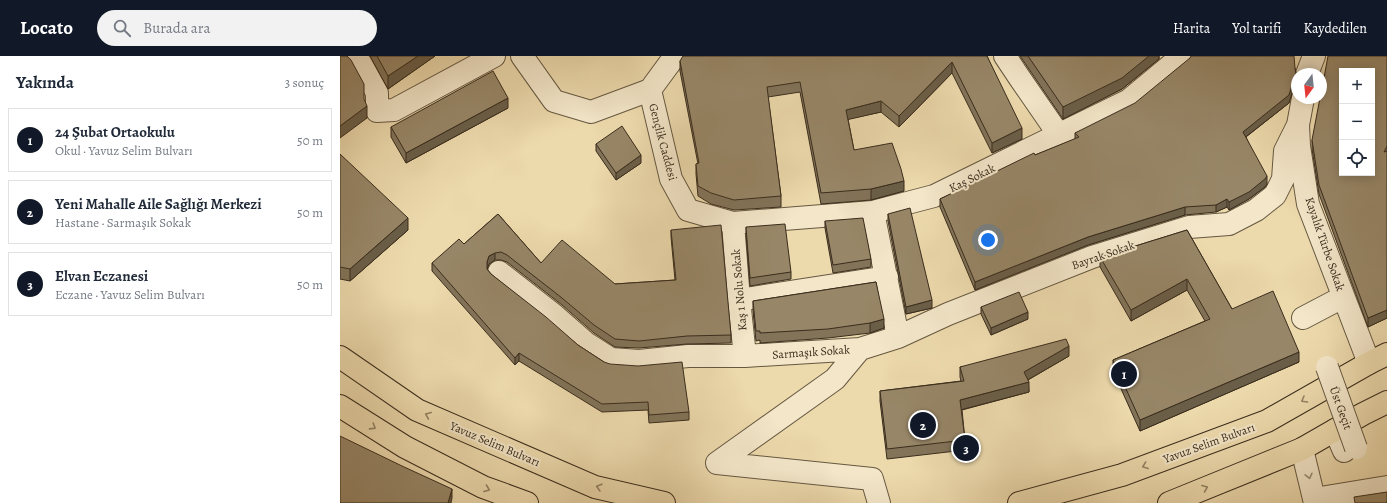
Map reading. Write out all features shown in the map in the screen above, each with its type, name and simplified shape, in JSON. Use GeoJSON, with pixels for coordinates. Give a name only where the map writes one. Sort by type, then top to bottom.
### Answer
{"type":"FeatureCollection","features":[{"type":"Feature","properties":{"kind":"main road","name":"Yavuz Selim Bulvarı"},"geometry":{"type":"LineString","coordinates":[[340,356],[416,410],[595,487],[664,503]]}},
{"type":"Feature","properties":{"kind":"main road","name":"Yavuz Selim Bulvarı"},"geometry":{"type":"LineString","coordinates":[[1019,503],[1122,475],[1267,421],[1378,359]]}},
{"type":"Feature","properties":{"kind":"main road"},"geometry":{"type":"LineString","coordinates":[[1169,503],[1302,449],[1387,402]]}},
{"type":"Feature","properties":{"kind":"main road"},"geometry":{"type":"LineString","coordinates":[[340,406],[405,447],[483,487],[527,503]]}},
{"type":"Feature","properties":{"kind":"street"},"geometry":{"type":"LineString","coordinates":[[352,56],[361,64],[377,93],[378,111],[394,110],[494,56]]}},
{"type":"Feature","properties":{"kind":"street"},"geometry":{"type":"LineString","coordinates":[[522,56],[554,101],[591,112],[650,90]]}},
{"type":"Feature","properties":{"kind":"street","name":"Gençlik Caddesi"},"geometry":{"type":"LineString","coordinates":[[675,56],[650,90],[671,179],[688,210],[733,223]]}},
{"type":"Feature","properties":{"kind":"street"},"geometry":{"type":"LineString","coordinates":[[1005,56],[1059,135]]}},
{"type":"Feature","properties":{"kind":"street","name":"Kaş Sokak"},"geometry":{"type":"LineString","coordinates":[[733,223],[873,212],[934,196],[1130,100],[1182,56]]}},
{"type":"Feature","properties":{"kind":"street"},"geometry":{"type":"LineString","coordinates":[[1309,68],[1314,56]]}},
{"type":"Feature","properties":{"kind":"street","name":"Kayalık Türbe Sokak"},"geometry":{"type":"LineString","coordinates":[[1301,104],[1298,125],[1299,146],[1308,204],[1343,297],[1378,359]]}},
{"type":"Feature","properties":{"kind":"street","name":"Bayrak Sokak"},"geometry":{"type":"LineString","coordinates":[[860,349],[898,337],[948,314],[1092,257],[1189,227],[1229,224],[1256,210],[1275,195],[1283,179],[1285,151],[1298,125]]}},
{"type":"Feature","properties":{"kind":"street"},"geometry":{"type":"LineString","coordinates":[[873,212],[898,337]]}},
{"type":"Feature","properties":{"kind":"street","name":"Kaş 1 Nolu Sokak"},"geometry":{"type":"LineString","coordinates":[[733,223],[745,356]]}},
{"type":"Feature","properties":{"kind":"street","name":"Sarmaşık Sokak"},"geometry":{"type":"LineString","coordinates":[[499,272],[554,315],[586,343],[611,359],[639,361],[688,356],[745,356],[860,349]]}},
{"type":"Feature","properties":{"kind":"street"},"geometry":{"type":"LineString","coordinates":[[739,300],[886,277]]}},
{"type":"Feature","properties":{"kind":"street"},"geometry":{"type":"LineString","coordinates":[[1303,318],[1343,297]]}},
{"type":"Feature","properties":{"kind":"street","name":"Sarmaşık Sokak"},"geometry":{"type":"LineString","coordinates":[[860,349],[835,379],[717,463],[872,479],[879,503]]}},
{"type":"Feature","properties":{"kind":"street","name":"Üst Geçit"},"geometry":{"type":"LineString","coordinates":[[1326,367],[1350,450],[1335,430]]}},
{"type":"Feature","properties":{"kind":"street"},"geometry":{"type":"LineString","coordinates":[[1302,449],[1315,501],[1387,487]]}},
{"type":"Feature","properties":{"kind":"building"},"geometry":{"type":"Polygon","coordinates":[[[340,56],[347,56],[351,60],[364,84],[364,99],[367,106],[340,126],[340,56]]]}},
{"type":"Feature","properties":{"kind":"building"},"geometry":{"type":"Polygon","coordinates":[[[377,56],[418,56],[388,76],[377,56]]]}},
{"type":"Feature","properties":{"kind":"building"},"geometry":{"type":"Polygon","coordinates":[[[683,56],[987,56],[1022,128],[992,143],[952,62],[899,116],[881,101],[846,110],[854,150],[892,143],[904,181],[871,189],[821,193],[800,82],[767,87],[781,196],[734,200],[711,193],[698,186],[696,164],[699,163],[680,61],[683,56]]]}},
{"type":"Feature","properties":{"kind":"building"},"geometry":{"type":"Polygon","coordinates":[[[1028,56],[1149,56],[1122,78],[1063,107],[1028,56]]]}},
{"type":"Feature","properties":{"kind":"building"},"geometry":{"type":"Polygon","coordinates":[[[1191,56],[1294,56],[1295,68],[1291,68],[1291,88],[1289,95],[1243,132],[1267,176],[1265,179],[1249,192],[1229,202],[1227,199],[1216,205],[1185,207],[1088,237],[975,282],[940,199],[1034,153],[1035,155],[1079,137],[1075,133],[1135,103],[1191,56]]]}},
{"type":"Feature","properties":{"kind":"building"},"geometry":{"type":"Polygon","coordinates":[[[1328,56],[1387,56],[1387,146],[1384,152],[1387,151],[1387,310],[1368,318],[1319,185],[1312,140],[1319,104],[1327,104],[1327,68],[1326,68],[1328,56]]]}},
{"type":"Feature","properties":{"kind":"building"},"geometry":{"type":"Polygon","coordinates":[[[493,71],[508,98],[406,153],[391,127],[493,71]]]}},
{"type":"Feature","properties":{"kind":"building"},"geometry":{"type":"Polygon","coordinates":[[[622,126],[641,155],[616,173],[596,144],[622,126]]]}},
{"type":"Feature","properties":{"kind":"building"},"geometry":{"type":"Polygon","coordinates":[[[340,154],[408,218],[350,269],[340,267],[340,154]]]}},
{"type":"Feature","properties":{"kind":"building"},"geometry":{"type":"Polygon","coordinates":[[[910,208],[932,300],[906,307],[888,214],[910,208]]]}},
{"type":"Feature","properties":{"kind":"building"},"geometry":{"type":"Polygon","coordinates":[[[498,214],[541,263],[562,240],[615,284],[676,280],[671,230],[721,225],[731,335],[687,336],[639,341],[615,339],[594,325],[507,255],[501,252],[495,253],[489,256],[487,262],[487,269],[491,274],[546,317],[578,345],[604,362],[610,364],[638,366],[682,362],[689,412],[649,415],[648,402],[602,404],[519,353],[515,358],[432,263],[459,239],[464,244],[498,214]]]}},
{"type":"Feature","properties":{"kind":"building"},"geometry":{"type":"Polygon","coordinates":[[[863,218],[871,259],[833,265],[825,221],[863,218]]]}},
{"type":"Feature","properties":{"kind":"building"},"geometry":{"type":"Polygon","coordinates":[[[785,224],[791,272],[750,278],[746,227],[785,224]]]}},
{"type":"Feature","properties":{"kind":"building"},"geometry":{"type":"Polygon","coordinates":[[[1187,230],[1232,309],[1273,291],[1299,352],[1140,420],[1113,360],[1210,319],[1187,279],[1131,310],[1100,257],[1187,230]]]}},
{"type":"Feature","properties":{"kind":"building"},"geometry":{"type":"Polygon","coordinates":[[[876,282],[884,319],[870,323],[828,329],[760,333],[760,331],[756,331],[753,301],[876,282]]]}},
{"type":"Feature","properties":{"kind":"building"},"geometry":{"type":"Polygon","coordinates":[[[1019,292],[1028,312],[991,328],[981,307],[1019,292]]]}},
{"type":"Feature","properties":{"kind":"building"},"geometry":{"type":"Polygon","coordinates":[[[1066,339],[1069,346],[1024,372],[1029,382],[960,400],[965,440],[887,449],[880,391],[964,381],[960,367],[1066,339]]]}},
{"type":"Feature","properties":{"kind":"building"},"geometry":{"type":"Polygon","coordinates":[[[340,436],[452,489],[448,503],[340,503],[340,436]]]}},
{"type":"Feature","properties":{"kind":"building"},"geometry":{"type":"Polygon","coordinates":[[[1387,492],[1387,503],[1355,503],[1354,497],[1387,492]]]}},
{"type":"Feature","properties":{"kind":"place","name":"24 Şubat Ortaokulu"},"geometry":{"type":"Point","coordinates":[1124,374]}},
{"type":"Feature","properties":{"kind":"place","name":"Yeni Mahalle Aile Sağlığı Merkezi"},"geometry":{"type":"Point","coordinates":[923,425]}},
{"type":"Feature","properties":{"kind":"place","name":"Elvan Eczanesi"},"geometry":{"type":"Point","coordinates":[966,448]}}]}
